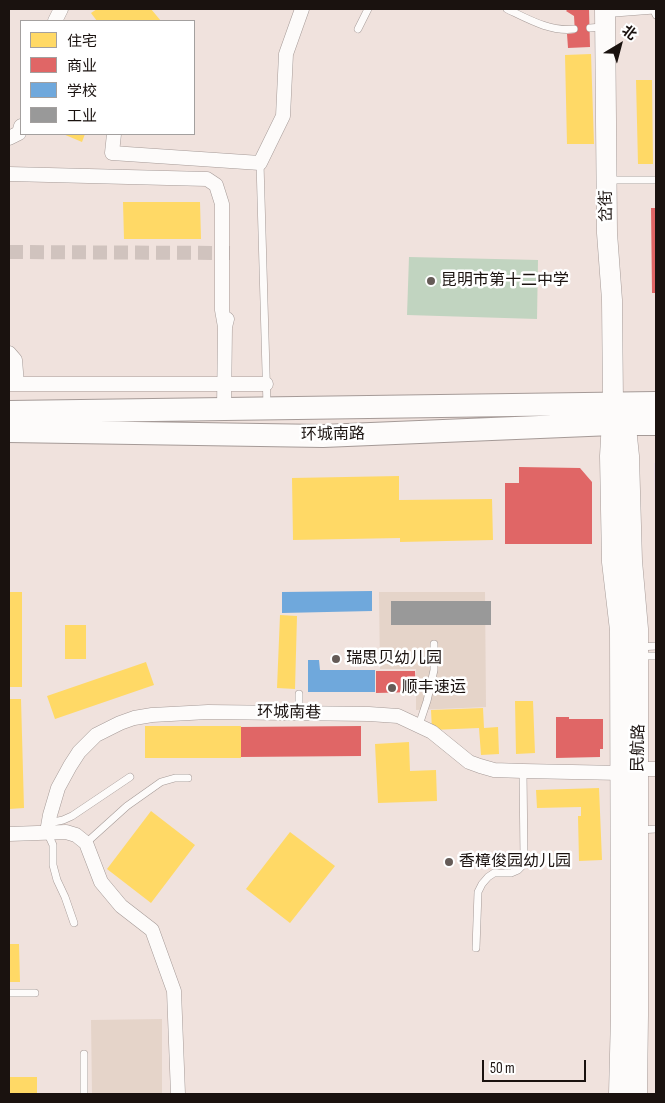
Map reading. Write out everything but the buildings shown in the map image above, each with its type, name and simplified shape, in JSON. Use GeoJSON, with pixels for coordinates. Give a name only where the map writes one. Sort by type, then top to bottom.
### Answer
{"type":"FeatureCollection","features":[{"type":"Feature","properties":{"kind":"main road","name":"岔街"},"geometry":{"type":"LineString","coordinates":[[606,17],[617,180],[622,300],[618,414]]}},
{"type":"Feature","properties":{"kind":"main road","name":"岔街"},"geometry":{"type":"LineString","coordinates":[[606,17],[608,233],[618,414]]}},
{"type":"Feature","properties":{"kind":"main road","name":"环城南路"},"geometry":{"type":"LineString","coordinates":[[9,431],[323,436],[618,414],[656,402]]}},
{"type":"Feature","properties":{"kind":"main road","name":"环城南路"},"geometry":{"type":"LineString","coordinates":[[9,412],[267,409],[618,414],[656,424]]}},
{"type":"Feature","properties":{"kind":"main road","name":"民航路"},"geometry":{"type":"LineString","coordinates":[[618,414],[629,456],[632,561],[638,629],[647,651],[621,1015],[619,1094]]}},
{"type":"Feature","properties":{"kind":"main road","name":"民航路"},"geometry":{"type":"LineString","coordinates":[[618,414],[610,456],[612,562],[647,830],[638,1015],[637,1094]]}},
{"type":"Feature","properties":{"kind":"street"},"geometry":{"type":"LineString","coordinates":[[114,135],[112,153],[260,163],[283,116],[286,54],[302,9]]}},
{"type":"Feature","properties":{"kind":"street"},"geometry":{"type":"LineString","coordinates":[[9,138],[19,133],[20,130]]}},
{"type":"Feature","properties":{"kind":"street"},"geometry":{"type":"LineString","coordinates":[[9,174],[207,179],[216,185],[222,204],[222,310],[225,326],[224,409]]}},
{"type":"Feature","properties":{"kind":"street"},"geometry":{"type":"LineString","coordinates":[[225,326],[231,303],[230,253]]}},
{"type":"Feature","properties":{"kind":"street"},"geometry":{"type":"LineString","coordinates":[[9,354],[15,360],[13,384],[266,384]]}},
{"type":"Feature","properties":{"kind":"street","name":"环城南巷"},"geometry":{"type":"LineString","coordinates":[[48,828],[58,788],[79,752],[96,735],[134,718],[152,715],[208,712],[398,716],[432,732],[469,762],[494,770],[638,770]]}},
{"type":"Feature","properties":{"kind":"street"},"geometry":{"type":"LineString","coordinates":[[9,834],[48,828],[76,835],[86,843],[102,882],[121,906],[152,930],[174,991],[178,1094]]}},
{"type":"Feature","properties":{"kind":"lane"},"geometry":{"type":"LineString","coordinates":[[358,29],[368,9]]}},
{"type":"Feature","properties":{"kind":"lane"},"geometry":{"type":"LineString","coordinates":[[507,9],[543,26],[565,30],[574,29]]}},
{"type":"Feature","properties":{"kind":"lane"},"geometry":{"type":"LineString","coordinates":[[606,17],[655,12]]}},
{"type":"Feature","properties":{"kind":"lane"},"geometry":{"type":"LineString","coordinates":[[260,163],[267,409]]}},
{"type":"Feature","properties":{"kind":"lane"},"geometry":{"type":"LineString","coordinates":[[617,180],[656,180]]}},
{"type":"Feature","properties":{"kind":"lane"},"geometry":{"type":"LineString","coordinates":[[420,725],[434,670],[434,644]]}},
{"type":"Feature","properties":{"kind":"lane"},"geometry":{"type":"LineString","coordinates":[[299,694],[299,713]]}},
{"type":"Feature","properties":{"kind":"lane"},"geometry":{"type":"LineString","coordinates":[[476,948],[478,892],[482,884],[494,873],[511,873],[518,870],[522,866],[524,859],[523,771]]}},
{"type":"Feature","properties":{"kind":"lane"},"geometry":{"type":"LineString","coordinates":[[74,924],[57,880],[53,865],[53,846],[48,828],[72,816],[130,777]]}},
{"type":"Feature","properties":{"kind":"lane"},"geometry":{"type":"LineString","coordinates":[[86,843],[127,806],[161,782],[175,778],[188,778]]}},
{"type":"Feature","properties":{"kind":"lane"},"geometry":{"type":"LineString","coordinates":[[9,993],[35,993]]}},
{"type":"Feature","properties":{"kind":"lane"},"geometry":{"type":"LineString","coordinates":[[84,1054],[84,1094]]}},
{"type":"Feature","properties":{"kind":"shaded area"},"geometry":{"type":"Polygon","coordinates":[[[654,463],[656,463],[656,556],[654,463]]]}},
{"type":"Feature","properties":{"kind":"shaded area"},"geometry":{"type":"Polygon","coordinates":[[[379,592],[485,592],[486,707],[416,710],[416,669],[380,669],[379,592]]]}},
{"type":"Feature","properties":{"kind":"shaded area"},"geometry":{"type":"Polygon","coordinates":[[[162,1019],[162,1094],[92,1094],[91,1020],[162,1019]]]}},
{"type":"Feature","properties":{"kind":"green space"},"geometry":{"type":"Polygon","coordinates":[[[409,257],[538,260],[537,319],[407,315],[409,257]]]}},
{"type":"Feature","properties":{"kind":"tunnel"},"geometry":{"type":"LineString","coordinates":[[9,252],[230,253]]}},
{"type":"Feature","properties":{"kind":"place","name":"昆明市第十二中学"},"geometry":{"type":"Point","coordinates":[431,281]}},
{"type":"Feature","properties":{"kind":"place","name":"瑞思贝幼儿园"},"geometry":{"type":"Point","coordinates":[336,659]}},
{"type":"Feature","properties":{"kind":"place","name":"顺丰速运"},"geometry":{"type":"Point","coordinates":[392,688]}},
{"type":"Feature","properties":{"kind":"place","name":"香樟俊园幼儿园"},"geometry":{"type":"Point","coordinates":[449,862]}}]}
